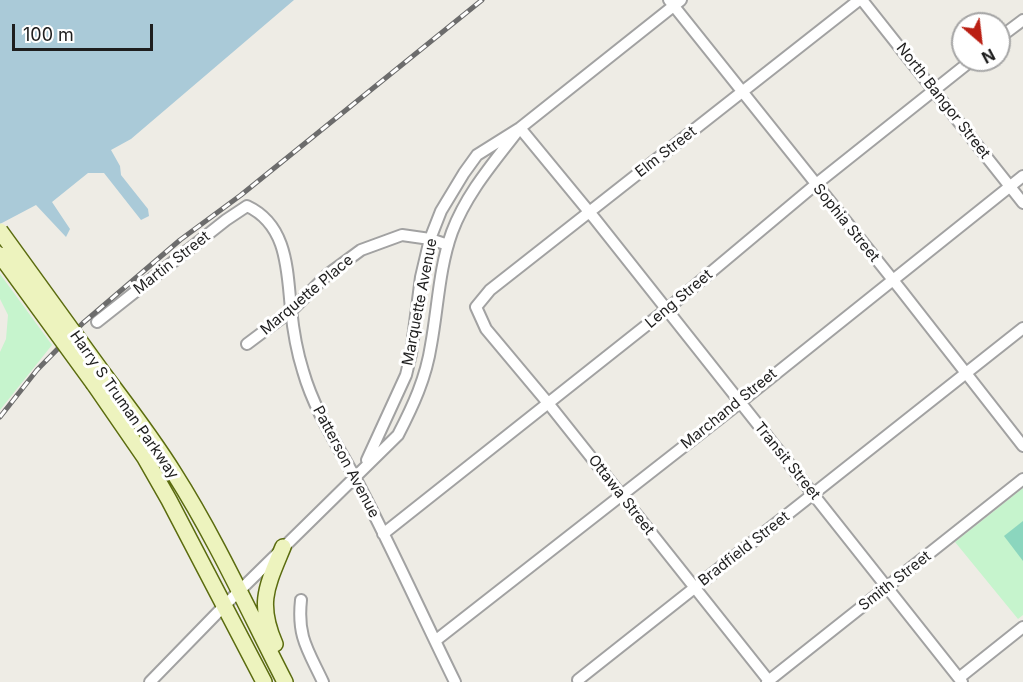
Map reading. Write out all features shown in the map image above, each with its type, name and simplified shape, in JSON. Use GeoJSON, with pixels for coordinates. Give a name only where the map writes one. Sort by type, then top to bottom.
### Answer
{"type":"FeatureCollection","features":[{"type":"Feature","properties":{"kind":"main road","name":"Harry S Truman Parkway"},"geometry":{"type":"LineString","coordinates":[[0,231],[99,380],[185,529],[264,682]]}},
{"type":"Feature","properties":{"kind":"main road","name":"Harry S Truman Parkway"},"geometry":{"type":"LineString","coordinates":[[0,255],[99,380],[137,418],[174,473],[285,682]]}},
{"type":"Feature","properties":{"kind":"main road"},"geometry":{"type":"LineString","coordinates":[[283,548],[266,590],[264,608],[285,682]]}},
{"type":"Feature","properties":{"kind":"street","name":"North Bangor Street"},"geometry":{"type":"LineString","coordinates":[[860,0],[1023,203]]}},
{"type":"Feature","properties":{"kind":"street","name":"Elm Street"},"geometry":{"type":"LineString","coordinates":[[476,307],[490,290],[860,0]]}},
{"type":"Feature","properties":{"kind":"street","name":"Sophia Street"},"geometry":{"type":"LineString","coordinates":[[674,2],[815,185],[1023,446]]}},
{"type":"Feature","properties":{"kind":"street","name":"Marquette Avenue"},"geometry":{"type":"LineString","coordinates":[[364,466],[406,375],[421,277],[430,239],[441,211],[452,192],[477,155],[520,128],[674,2]]}},
{"type":"Feature","properties":{"kind":"street","name":"Leng Street"},"geometry":{"type":"LineString","coordinates":[[383,534],[667,309],[815,185],[956,72]]}},
{"type":"Feature","properties":{"kind":"street","name":"Marquette Avenue"},"geometry":{"type":"LineString","coordinates":[[150,682],[364,466],[398,435],[418,395],[431,346],[439,283],[448,245],[458,217],[474,189],[520,128]]}},
{"type":"Feature","properties":{"kind":"street","name":"Transit Street"},"geometry":{"type":"LineString","coordinates":[[520,128],[590,212],[960,680]]}},
{"type":"Feature","properties":{"kind":"street","name":"Marchand Street"},"geometry":{"type":"LineString","coordinates":[[435,641],[1023,176]]}},
{"type":"Feature","properties":{"kind":"street","name":"Patterson Avenue"},"geometry":{"type":"LineString","coordinates":[[247,206],[259,212],[272,226],[287,262],[291,311],[303,371],[318,412],[383,534],[455,682]]}},
{"type":"Feature","properties":{"kind":"street","name":"Martin Street"},"geometry":{"type":"LineString","coordinates":[[98,322],[226,220],[247,206]]}},
{"type":"Feature","properties":{"kind":"street","name":"Marquette Place"},"geometry":{"type":"LineString","coordinates":[[247,344],[291,311],[327,275],[361,250],[402,235],[430,239]]}},
{"type":"Feature","properties":{"kind":"street"},"geometry":{"type":"LineString","coordinates":[[430,239],[448,245]]}},
{"type":"Feature","properties":{"kind":"street","name":"Ottawa Street"},"geometry":{"type":"LineString","coordinates":[[476,307],[486,329],[548,403],[768,681]]}},
{"type":"Feature","properties":{"kind":"street","name":"Bradfield Street"},"geometry":{"type":"LineString","coordinates":[[578,680],[1023,327]]}},
{"type":"Feature","properties":{"kind":"street","name":"Smith Street"},"geometry":{"type":"LineString","coordinates":[[768,681],[1023,479]]}},
{"type":"Feature","properties":{"kind":"street"},"geometry":{"type":"LineString","coordinates":[[301,600],[299,627],[323,682]]}},
{"type":"Feature","properties":{"kind":"street"},"geometry":{"type":"LineString","coordinates":[[960,680],[1023,627]]}},
{"type":"Feature","properties":{"kind":"green space"},"geometry":{"type":"Polygon","coordinates":[[[0,274],[52,345],[0,410],[0,352],[6,339],[8,315],[0,299],[0,274]]]}},
{"type":"Feature","properties":{"kind":"green space"},"geometry":{"type":"Polygon","coordinates":[[[1023,488],[1023,615],[1018,619],[955,542],[1023,488]]]}},
{"type":"Feature","properties":{"kind":"green space"},"geometry":{"type":"Polygon","coordinates":[[[1023,521],[1023,561],[1004,536],[1023,521]]]}},
{"type":"Feature","properties":{"kind":"water"},"geometry":{"type":"Polygon","coordinates":[[[0,0],[294,0],[131,139],[111,150],[120,166],[121,175],[148,209],[149,216],[141,220],[104,173],[88,173],[52,202],[70,229],[66,237],[36,205],[0,224],[0,0]]]}},
{"type":"Feature","properties":{"kind":"railway"},"geometry":{"type":"LineString","coordinates":[[0,417],[37,370],[83,323],[180,240],[241,195],[482,0]]}}]}
